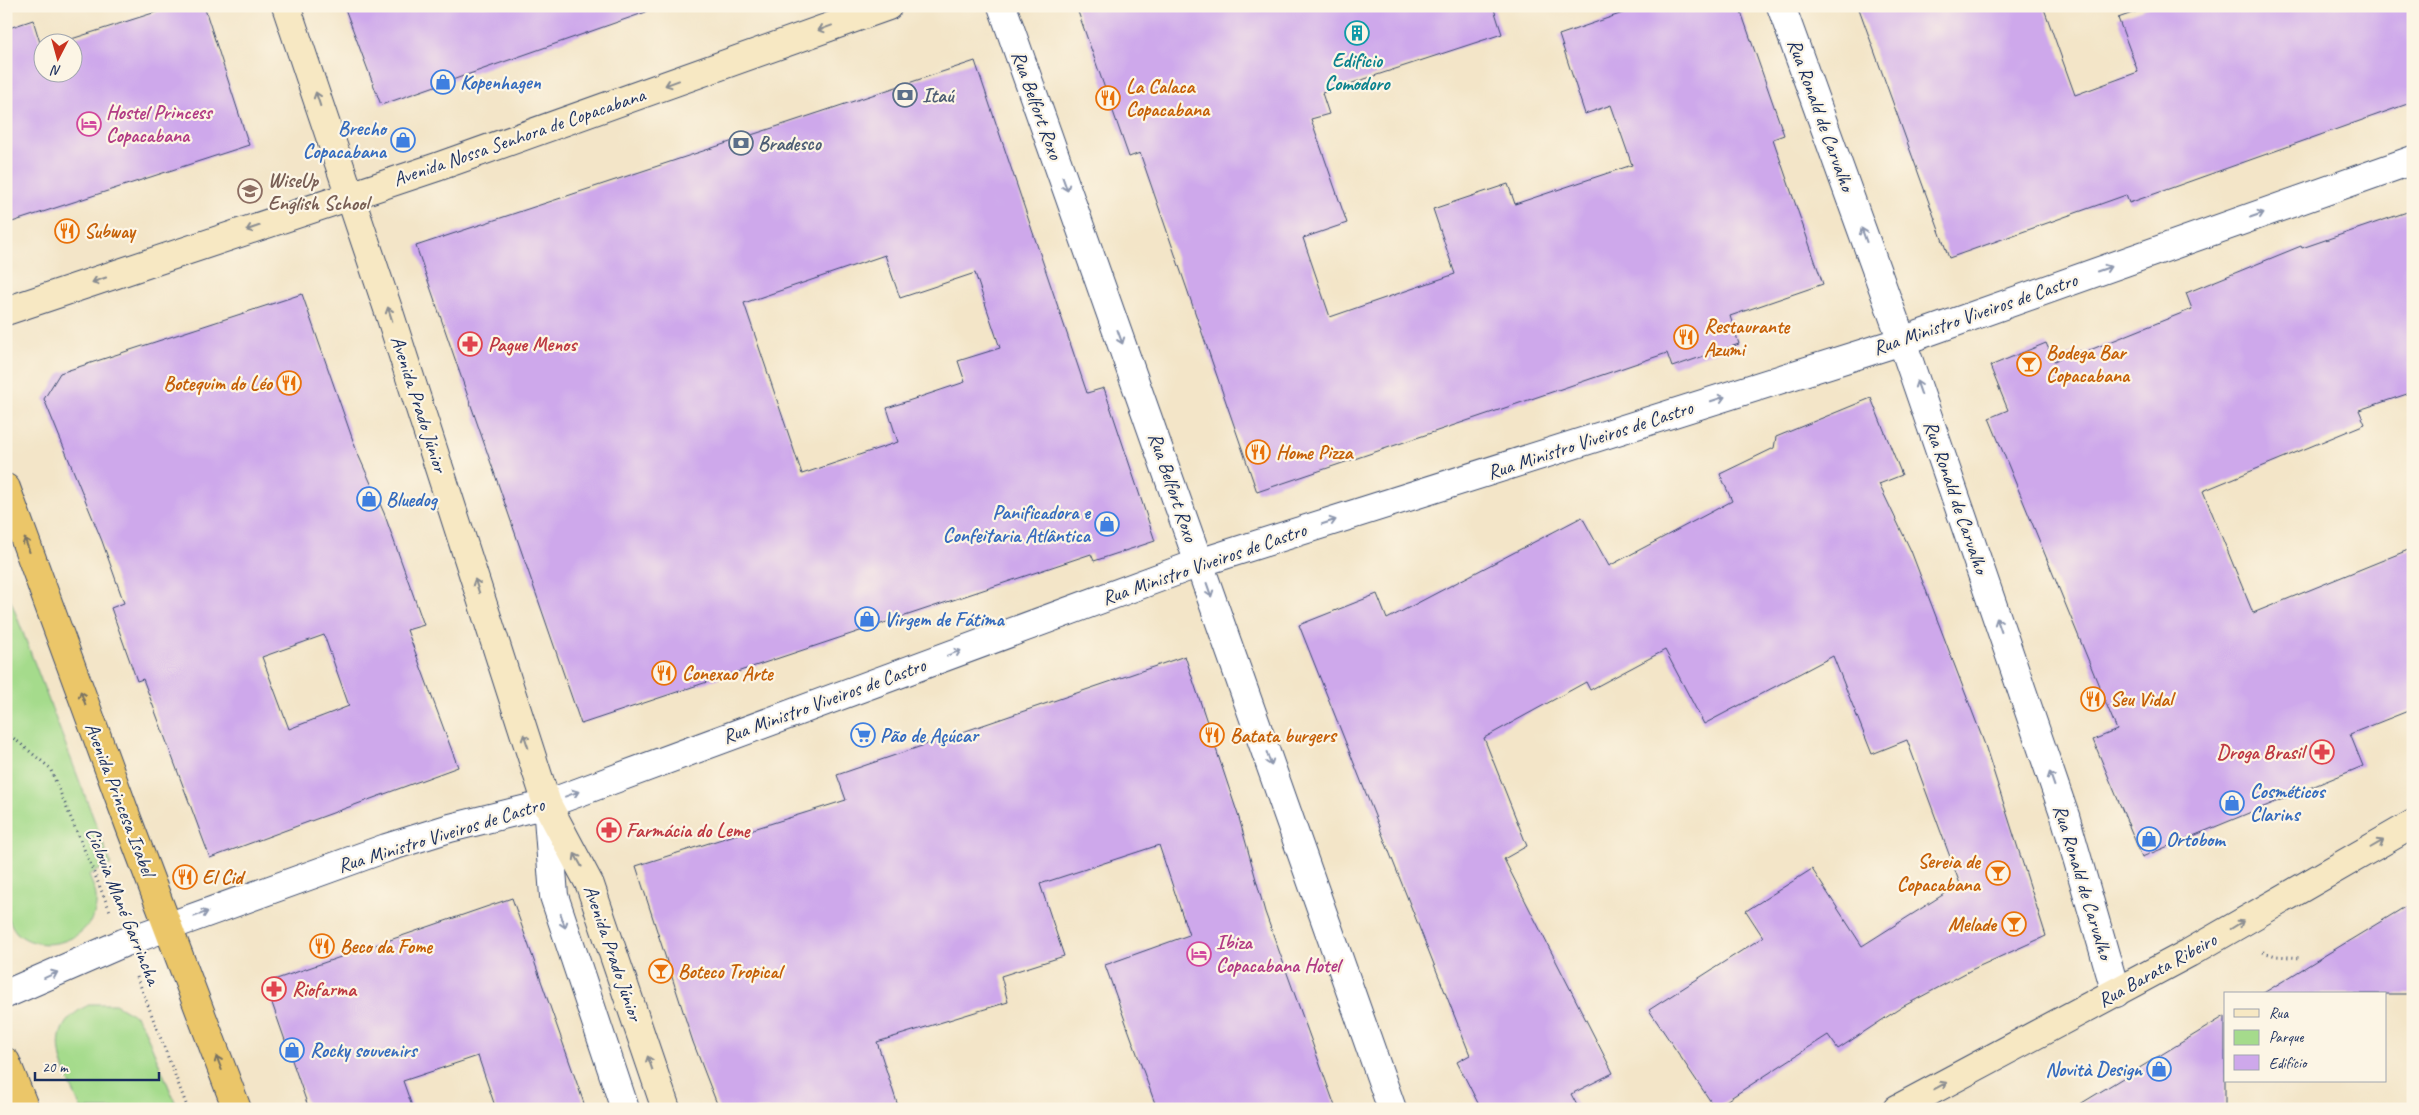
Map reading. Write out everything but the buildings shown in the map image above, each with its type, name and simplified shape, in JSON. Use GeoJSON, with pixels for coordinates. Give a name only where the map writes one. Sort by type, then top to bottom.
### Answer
{"type":"FeatureCollection","features":[{"type":"Feature","properties":{"kind":"highway","name":"Avenida Princesa Isabel"},"geometry":{"type":"LineString","coordinates":[[6,488],[125,815],[169,925],[237,1109]]}},
{"type":"Feature","properties":{"kind":"highway"},"geometry":{"type":"LineString","coordinates":[[6,1062],[25,1109]]}},
{"type":"Feature","properties":{"kind":"main road","name":"Avenida Prado Júnior"},"geometry":{"type":"LineString","coordinates":[[286,6],[390,312],[547,804],[590,885],[666,1109]]}},
{"type":"Feature","properties":{"kind":"main road","name":"Avenida Nossa Senhora de Copacabana"},"geometry":{"type":"LineString","coordinates":[[6,311],[447,163],[888,6]]}},
{"type":"Feature","properties":{"kind":"main road","name":"Rua Barata Ribeiro"},"geometry":{"type":"LineString","coordinates":[[1897,1109],[2189,954],[2413,824]]}},
{"type":"Feature","properties":{"kind":"street","name":"Rua Belfort Roxo"},"geometry":{"type":"LineString","coordinates":[[1002,6],[1392,1109]]}},
{"type":"Feature","properties":{"kind":"street","name":"Rua Ronald de Carvalho"},"geometry":{"type":"LineString","coordinates":[[1781,6],[1902,341],[2065,816],[2116,993]]}},
{"type":"Feature","properties":{"kind":"street","name":"Rua Ministro Viveiros de Castro"},"geometry":{"type":"LineString","coordinates":[[6,994],[123,942],[169,925],[386,848],[450,828],[547,804],[1199,563],[1902,341],[2413,160]]}},
{"type":"Feature","properties":{"kind":"street","name":"Avenida Prado Júnior"},"geometry":{"type":"LineString","coordinates":[[547,804],[554,896],[625,1109]]}},
{"type":"Feature","properties":{"kind":"path","name":"Ciclovia Mané Garrincha"},"geometry":{"type":"LineString","coordinates":[[6,732],[50,768],[123,942],[188,1109]]}},
{"type":"Feature","properties":{"kind":"green space"},"geometry":{"type":"Polygon","coordinates":[[[6,588],[111,864],[89,875],[96,897],[95,911],[89,923],[80,933],[55,943],[42,944],[29,940],[17,933],[6,913],[6,588]]]}},
{"type":"Feature","properties":{"kind":"green space"},"geometry":{"type":"Polygon","coordinates":[[[91,1004],[115,1004],[136,1016],[144,1028],[178,1109],[81,1109],[63,1065],[60,1037],[64,1025],[74,1014],[91,1004]]]}},
{"type":"Feature","properties":{"kind":"place","name":"Edificio Comodoro"},"geometry":{"type":"Point","coordinates":[1357,33]}},
{"type":"Feature","properties":{"kind":"place","name":"Kopenhagen"},"geometry":{"type":"Point","coordinates":[443,82]}},
{"type":"Feature","properties":{"kind":"place","name":"Itaú"},"geometry":{"type":"Point","coordinates":[905,95]}},
{"type":"Feature","properties":{"kind":"place","name":"La Calaca Copacabana"},"geometry":{"type":"Point","coordinates":[1108,98]}},
{"type":"Feature","properties":{"kind":"place","name":"Hostel Princess Copacabana"},"geometry":{"type":"Point","coordinates":[89,124]}},
{"type":"Feature","properties":{"kind":"place","name":"Brecho Copacabana"},"geometry":{"type":"Point","coordinates":[403,140]}},
{"type":"Feature","properties":{"kind":"place","name":"Bradesco"},"geometry":{"type":"Point","coordinates":[741,143]}},
{"type":"Feature","properties":{"kind":"place","name":"WiseUp English School"},"geometry":{"type":"Point","coordinates":[250,191]}},
{"type":"Feature","properties":{"kind":"place","name":"Subway"},"geometry":{"type":"Point","coordinates":[67,231]}},
{"type":"Feature","properties":{"kind":"place","name":"Restaurante Azumi"},"geometry":{"type":"Point","coordinates":[1686,337]}},
{"type":"Feature","properties":{"kind":"place","name":"Pague Menos"},"geometry":{"type":"Point","coordinates":[470,344]}},
{"type":"Feature","properties":{"kind":"place","name":"Bodega Bar Copacabana"},"geometry":{"type":"Point","coordinates":[2029,364]}},
{"type":"Feature","properties":{"kind":"place","name":"Botequim do Léo"},"geometry":{"type":"Point","coordinates":[289,383]}},
{"type":"Feature","properties":{"kind":"place","name":"Home Pizza"},"geometry":{"type":"Point","coordinates":[1258,452]}},
{"type":"Feature","properties":{"kind":"place","name":"Bluedog"},"geometry":{"type":"Point","coordinates":[369,499]}},
{"type":"Feature","properties":{"kind":"place","name":"Panificadora e Confeitaria Atlântica"},"geometry":{"type":"Point","coordinates":[1107,524]}},
{"type":"Feature","properties":{"kind":"place","name":"Virgem de Fátima"},"geometry":{"type":"Point","coordinates":[867,619]}},
{"type":"Feature","properties":{"kind":"place","name":"Conexao Arte"},"geometry":{"type":"Point","coordinates":[664,673]}},
{"type":"Feature","properties":{"kind":"place","name":"Seu Vidal"},"geometry":{"type":"Point","coordinates":[2093,699]}},
{"type":"Feature","properties":{"kind":"place","name":"Pão de Açúcar"},"geometry":{"type":"Point","coordinates":[863,735]}},
{"type":"Feature","properties":{"kind":"place","name":"Batata burgers"},"geometry":{"type":"Point","coordinates":[1212,735]}},
{"type":"Feature","properties":{"kind":"place","name":"Droga Brasil"},"geometry":{"type":"Point","coordinates":[2322,752]}},
{"type":"Feature","properties":{"kind":"place","name":"Cosméticos Clarins"},"geometry":{"type":"Point","coordinates":[2232,803]}},
{"type":"Feature","properties":{"kind":"place","name":"Farmácia do Leme"},"geometry":{"type":"Point","coordinates":[609,830]}},
{"type":"Feature","properties":{"kind":"place","name":"Ortobom"},"geometry":{"type":"Point","coordinates":[2149,839]}},
{"type":"Feature","properties":{"kind":"place","name":"Sereia de Copacabana"},"geometry":{"type":"Point","coordinates":[1998,873]}},
{"type":"Feature","properties":{"kind":"place","name":"El Cid"},"geometry":{"type":"Point","coordinates":[185,877]}},
{"type":"Feature","properties":{"kind":"place","name":"Melade"},"geometry":{"type":"Point","coordinates":[2014,924]}},
{"type":"Feature","properties":{"kind":"place","name":"Beco da Fome"},"geometry":{"type":"Point","coordinates":[322,946]}},
{"type":"Feature","properties":{"kind":"place","name":"Ibiza Copacabana Hotel"},"geometry":{"type":"Point","coordinates":[1199,954]}},
{"type":"Feature","properties":{"kind":"place","name":"Boteco Tropical"},"geometry":{"type":"Point","coordinates":[661,971]}},
{"type":"Feature","properties":{"kind":"place","name":"Riofarma"},"geometry":{"type":"Point","coordinates":[274,989]}},
{"type":"Feature","properties":{"kind":"place","name":"Rocky souvenirs"},"geometry":{"type":"Point","coordinates":[292,1050]}},
{"type":"Feature","properties":{"kind":"place","name":"Novità Design"},"geometry":{"type":"Point","coordinates":[2159,1069]}}]}
